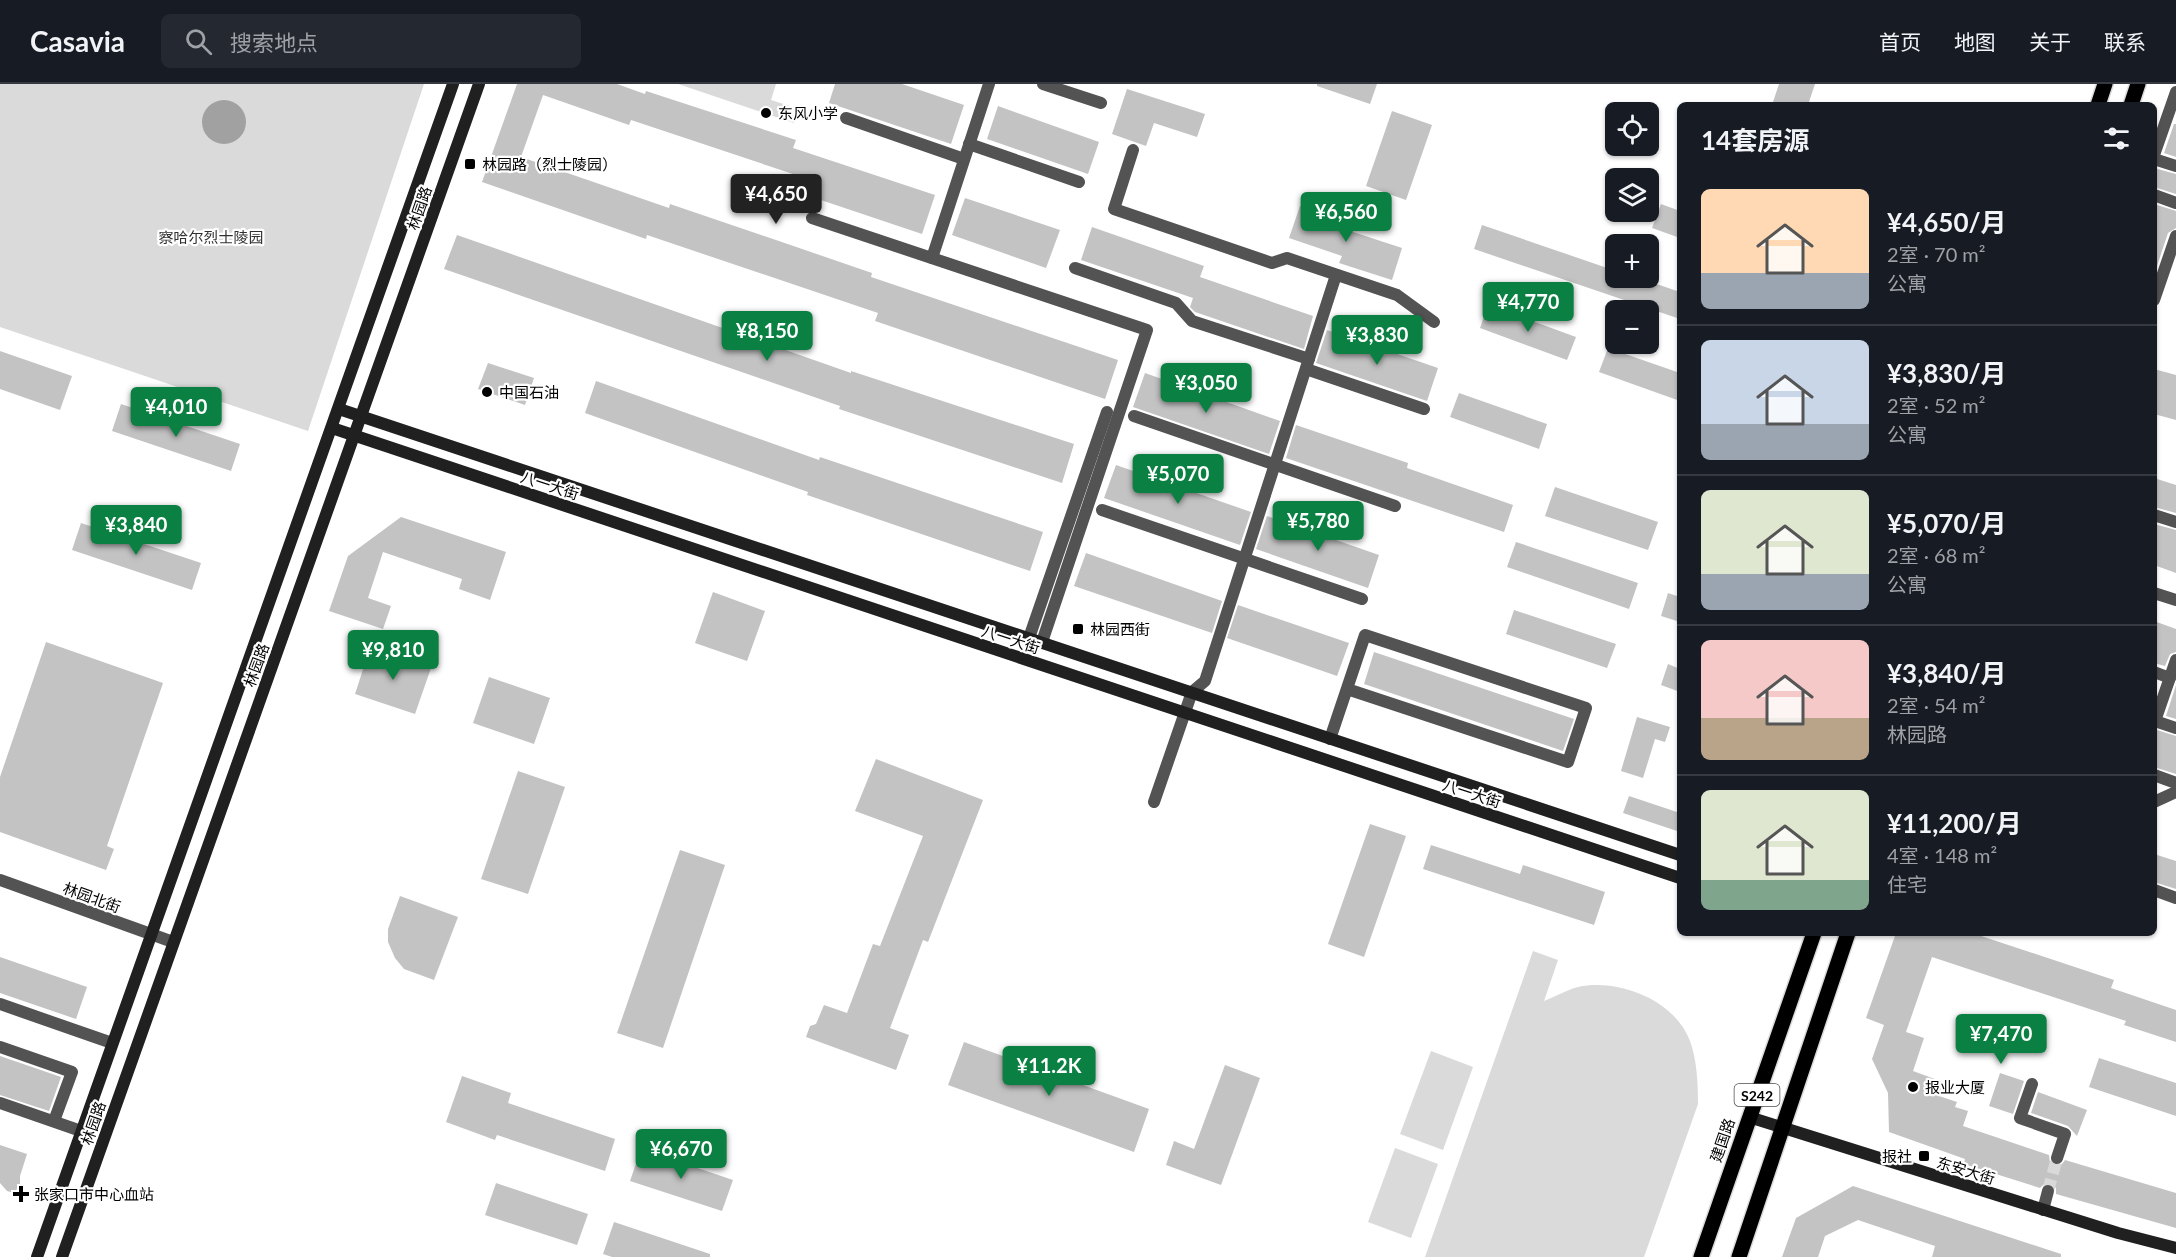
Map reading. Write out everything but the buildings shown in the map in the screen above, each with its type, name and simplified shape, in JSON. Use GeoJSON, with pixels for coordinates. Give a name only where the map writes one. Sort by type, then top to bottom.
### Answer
{"type":"FeatureCollection","features":[{"type":"Feature","properties":{"kind":"main road","name":"林园路"},"geometry":{"type":"LineString","coordinates":[[37,1257],[453,84]]}},
{"type":"Feature","properties":{"kind":"main road","name":"林园路"},"geometry":{"type":"LineString","coordinates":[[62,1257],[479,84]]}},
{"type":"Feature","properties":{"kind":"main road"},"geometry":{"type":"LineString","coordinates":[[2099,102],[2105,84]]}},
{"type":"Feature","properties":{"kind":"main road"},"geometry":{"type":"LineString","coordinates":[[2132,102],[2138,84]]}},
{"type":"Feature","properties":{"kind":"main road","name":"八一大街"},"geometry":{"type":"LineString","coordinates":[[339,409],[1677,854]]}},
{"type":"Feature","properties":{"kind":"main road","name":"八一大街"},"geometry":{"type":"LineString","coordinates":[[332,428],[1677,877]]}},
{"type":"Feature","properties":{"kind":"main road","name":"建国路"},"geometry":{"type":"LineString","coordinates":[[1701,1257],[1813,936]]}},
{"type":"Feature","properties":{"kind":"main road","name":"S242"},"geometry":{"type":"LineString","coordinates":[[1739,1257],[1846,936]]}},
{"type":"Feature","properties":{"kind":"main road","name":"东安大街"},"geometry":{"type":"LineString","coordinates":[[1749,1117],[2043,1210],[2176,1248]]}},
{"type":"Feature","properties":{"kind":"street"},"geometry":{"type":"LineString","coordinates":[[932,258],[989,84]]}},
{"type":"Feature","properties":{"kind":"street"},"geometry":{"type":"LineString","coordinates":[[1043,84],[1101,103]]}},
{"type":"Feature","properties":{"kind":"street"},"geometry":{"type":"LineString","coordinates":[[2157,148],[2176,92]]}},
{"type":"Feature","properties":{"kind":"street"},"geometry":{"type":"LineString","coordinates":[[846,118],[964,159]]}},
{"type":"Feature","properties":{"kind":"street"},"geometry":{"type":"LineString","coordinates":[[969,144],[1079,182]]}},
{"type":"Feature","properties":{"kind":"street"},"geometry":{"type":"LineString","coordinates":[[1133,150],[1114,209],[1272,263],[1287,258],[1397,295],[1434,322]]}},
{"type":"Feature","properties":{"kind":"street"},"geometry":{"type":"LineString","coordinates":[[2157,158],[2176,166]]}},
{"type":"Feature","properties":{"kind":"street"},"geometry":{"type":"LineString","coordinates":[[2157,196],[2176,202]]}},
{"type":"Feature","properties":{"kind":"street"},"geometry":{"type":"LineString","coordinates":[[812,218],[1147,330],[1042,642]]}},
{"type":"Feature","properties":{"kind":"street"},"geometry":{"type":"LineString","coordinates":[[2157,295],[2175,244]]}},
{"type":"Feature","properties":{"kind":"street"},"geometry":{"type":"LineString","coordinates":[[1075,268],[1176,303],[1192,321],[1424,409]]}},
{"type":"Feature","properties":{"kind":"street"},"geometry":{"type":"LineString","coordinates":[[1154,802],[1192,692],[1205,681],[1336,275]]}},
{"type":"Feature","properties":{"kind":"street"},"geometry":{"type":"LineString","coordinates":[[1029,638],[1107,412]]}},
{"type":"Feature","properties":{"kind":"street"},"geometry":{"type":"LineString","coordinates":[[1134,416],[1395,506]]}},
{"type":"Feature","properties":{"kind":"street"},"geometry":{"type":"LineString","coordinates":[[1102,510],[1362,599]]}},
{"type":"Feature","properties":{"kind":"street"},"geometry":{"type":"LineString","coordinates":[[2157,516],[2176,522]]}},
{"type":"Feature","properties":{"kind":"street"},"geometry":{"type":"LineString","coordinates":[[2157,593],[2176,600]]}},
{"type":"Feature","properties":{"kind":"street"},"geometry":{"type":"LineString","coordinates":[[1330,739],[1365,635],[1586,708],[1568,762],[1347,689]]}},
{"type":"Feature","properties":{"kind":"street"},"geometry":{"type":"LineString","coordinates":[[2157,715],[2176,660]]}},
{"type":"Feature","properties":{"kind":"street"},"geometry":{"type":"LineString","coordinates":[[2157,673],[2170,678]]}},
{"type":"Feature","properties":{"kind":"street"},"geometry":{"type":"LineString","coordinates":[[2157,722],[2176,728]]}},
{"type":"Feature","properties":{"kind":"street"},"geometry":{"type":"LineString","coordinates":[[2157,777],[2176,783]]}},
{"type":"Feature","properties":{"kind":"street"},"geometry":{"type":"LineString","coordinates":[[2157,802],[2176,792]]}},
{"type":"Feature","properties":{"kind":"street","name":"林园北街"},"geometry":{"type":"LineString","coordinates":[[0,880],[173,942]]}},
{"type":"Feature","properties":{"kind":"street"},"geometry":{"type":"LineString","coordinates":[[2157,891],[2176,898]]}},
{"type":"Feature","properties":{"kind":"street"},"geometry":{"type":"LineString","coordinates":[[0,1004],[112,1043]]}},
{"type":"Feature","properties":{"kind":"street"},"geometry":{"type":"LineString","coordinates":[[0,1047],[72,1072],[54,1121]]}},
{"type":"Feature","properties":{"kind":"street"},"geometry":{"type":"LineString","coordinates":[[2032,1084],[2020,1118],[2065,1134],[2057,1158]]}},
{"type":"Feature","properties":{"kind":"street"},"geometry":{"type":"LineString","coordinates":[[0,1103],[81,1131]]}},
{"type":"Feature","properties":{"kind":"street"},"geometry":{"type":"LineString","coordinates":[[2043,1210],[2048,1191]]}},
{"type":"Feature","properties":{"kind":"green space","name":"察哈尔烈士陵园"},"geometry":{"type":"Polygon","coordinates":[[[0,84],[424,84],[308,431],[0,327],[0,84]]]}},
{"type":"Feature","properties":{"kind":"green space"},"geometry":{"type":"Polygon","coordinates":[[[678,84],[776,84],[771,100],[799,109],[794,123],[678,84]]]}},
{"type":"Feature","properties":{"kind":"green space"},"geometry":{"type":"Polygon","coordinates":[[[1533,951],[1558,960],[1544,1001],[1578,987],[1594,985],[1627,989],[1643,995],[1672,1014],[1683,1027],[1690,1041],[1696,1064],[1698,1104],[1644,1257],[1425,1257],[1533,951]]]}},
{"type":"Feature","properties":{"kind":"green space"},"geometry":{"type":"Polygon","coordinates":[[[1431,1051],[1473,1067],[1443,1150],[1400,1134],[1431,1051]]]}},
{"type":"Feature","properties":{"kind":"green space"},"geometry":{"type":"Polygon","coordinates":[[[1395,1148],[1438,1164],[1411,1238],[1368,1222],[1395,1148]]]}},
{"type":"Feature","properties":{"kind":"shaded area"},"geometry":{"type":"Polygon","coordinates":[[[224,100],[239,107],[246,122],[239,137],[224,144],[209,137],[202,122],[209,107],[224,100]]]}},
{"type":"Feature","properties":{"kind":"tunnel"},"geometry":{"type":"LineString","coordinates":[[2048,1191],[2057,1158]]}},
{"type":"Feature","properties":{"kind":"place","name":"东风小学"},"geometry":{"type":"Point","coordinates":[766,113]}},
{"type":"Feature","properties":{"kind":"place","name":"林园路（烈士陵园）"},"geometry":{"type":"Point","coordinates":[470,164]}},
{"type":"Feature","properties":{"kind":"place","name":"中国石油"},"geometry":{"type":"Point","coordinates":[487,392]}},
{"type":"Feature","properties":{"kind":"place","name":"林园西街"},"geometry":{"type":"Point","coordinates":[1078,629]}},
{"type":"Feature","properties":{"kind":"place","name":"报业大厦"},"geometry":{"type":"Point","coordinates":[1913,1087]}},
{"type":"Feature","properties":{"kind":"place","name":"报社"},"geometry":{"type":"Point","coordinates":[1924,1156]}},
{"type":"Feature","properties":{"kind":"place","name":"张家口市中心血站"},"geometry":{"type":"Point","coordinates":[21,1194]}}]}
